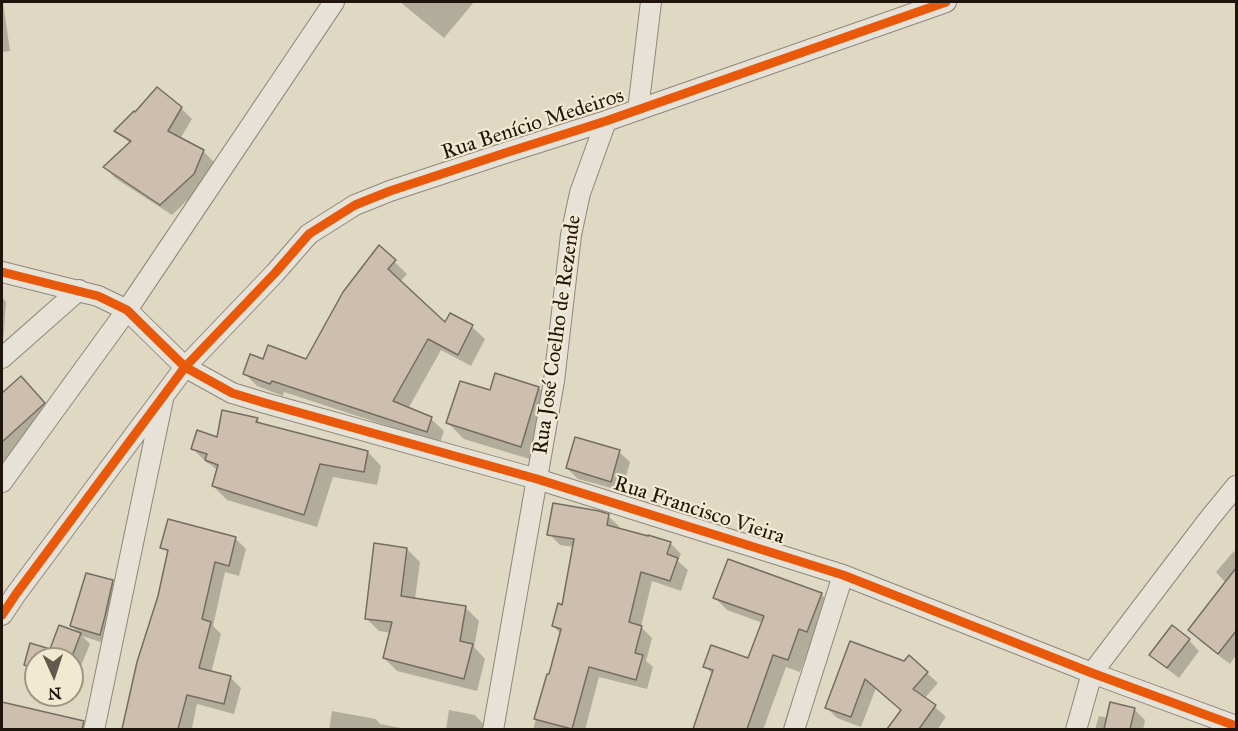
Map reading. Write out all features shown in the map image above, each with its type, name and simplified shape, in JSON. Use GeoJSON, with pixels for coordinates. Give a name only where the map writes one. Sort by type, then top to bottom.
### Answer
{"type":"FeatureCollection","features":[{"type":"Feature","properties":{"kind":"street"},"geometry":{"type":"LineString","coordinates":[[2,482],[127,310],[334,2]]}},
{"type":"Feature","properties":{"kind":"street"},"geometry":{"type":"LineString","coordinates":[[638,110],[651,2]]}},
{"type":"Feature","properties":{"kind":"street","name":"Rua Benício Medeiros"},"geometry":{"type":"LineString","coordinates":[[2,615],[185,367],[309,234],[354,205],[390,191],[606,122],[946,2]]}},
{"type":"Feature","properties":{"kind":"street","name":"Rua José Coelho de Rezende"},"geometry":{"type":"LineString","coordinates":[[493,729],[554,381],[571,235],[580,193],[606,122]]}},
{"type":"Feature","properties":{"kind":"street","name":"Rua Francisco Vieira"},"geometry":{"type":"LineString","coordinates":[[2,272],[79,290],[127,310],[185,367],[232,393],[537,479],[843,575],[1092,673],[1236,726]]}},
{"type":"Feature","properties":{"kind":"street"},"geometry":{"type":"LineString","coordinates":[[2,358],[79,290]]}},
{"type":"Feature","properties":{"kind":"street"},"geometry":{"type":"LineString","coordinates":[[94,729],[164,394]]}},
{"type":"Feature","properties":{"kind":"street"},"geometry":{"type":"LineString","coordinates":[[1076,729],[1092,673],[1236,486]]}},
{"type":"Feature","properties":{"kind":"street"},"geometry":{"type":"LineString","coordinates":[[794,729],[843,575]]}},
{"type":"Feature","properties":{"kind":"building"},"geometry":{"type":"Polygon","coordinates":[[[157,87],[182,107],[168,131],[204,150],[194,174],[160,205],[103,167],[131,141],[114,131],[157,87]]]}},
{"type":"Feature","properties":{"kind":"building"},"geometry":{"type":"Polygon","coordinates":[[[379,245],[396,260],[388,269],[445,322],[450,313],[473,325],[458,355],[428,339],[393,401],[432,417],[427,432],[272,381],[270,384],[243,374],[250,354],[263,359],[268,345],[306,359],[343,292],[379,245]]]}},
{"type":"Feature","properties":{"kind":"building"},"geometry":{"type":"Polygon","coordinates":[[[495,373],[539,387],[521,447],[446,423],[460,381],[490,390],[495,373]]]}},
{"type":"Feature","properties":{"kind":"building"},"geometry":{"type":"Polygon","coordinates":[[[21,376],[45,403],[2,442],[2,393],[21,376]]]}},
{"type":"Feature","properties":{"kind":"building"},"geometry":{"type":"Polygon","coordinates":[[[222,410],[258,418],[256,422],[368,451],[364,472],[320,464],[304,515],[212,486],[218,465],[205,460],[207,454],[191,449],[197,430],[217,437],[222,410]]]}},
{"type":"Feature","properties":{"kind":"building"},"geometry":{"type":"Polygon","coordinates":[[[575,437],[620,450],[611,482],[566,468],[575,437]]]}},
{"type":"Feature","properties":{"kind":"building"},"geometry":{"type":"Polygon","coordinates":[[[553,503],[609,514],[607,525],[671,542],[667,554],[678,558],[670,581],[641,572],[629,622],[642,626],[635,653],[643,655],[636,680],[589,667],[572,729],[534,719],[561,629],[552,626],[558,603],[562,605],[574,539],[547,535],[553,503]]]}},
{"type":"Feature","properties":{"kind":"building"},"geometry":{"type":"Polygon","coordinates":[[[168,519],[236,537],[229,566],[215,562],[202,619],[211,622],[199,668],[231,676],[224,704],[187,695],[178,729],[122,729],[137,662],[158,596],[168,550],[160,548],[168,519]]]}},
{"type":"Feature","properties":{"kind":"building"},"geometry":{"type":"Polygon","coordinates":[[[374,543],[407,548],[401,596],[466,606],[460,641],[473,644],[464,679],[383,658],[392,622],[365,619],[374,543]]]}},
{"type":"Feature","properties":{"kind":"building"},"geometry":{"type":"Polygon","coordinates":[[[728,559],[822,593],[807,632],[799,629],[788,660],[773,655],[747,729],[693,729],[713,670],[703,667],[711,645],[748,658],[764,616],[713,598],[728,559]]]}},
{"type":"Feature","properties":{"kind":"building"},"geometry":{"type":"Polygon","coordinates":[[[1236,568],[1236,631],[1218,654],[1188,630],[1236,568]]]}},
{"type":"Feature","properties":{"kind":"building"},"geometry":{"type":"Polygon","coordinates":[[[86,573],[113,580],[100,635],[70,626],[86,573]]]}},
{"type":"Feature","properties":{"kind":"building"},"geometry":{"type":"Polygon","coordinates":[[[59,625],[81,633],[76,647],[51,647],[59,625]]]}},
{"type":"Feature","properties":{"kind":"building"},"geometry":{"type":"Polygon","coordinates":[[[1172,625],[1190,639],[1167,668],[1149,655],[1172,625]]]}},
{"type":"Feature","properties":{"kind":"building"},"geometry":{"type":"Polygon","coordinates":[[[850,641],[904,661],[909,655],[928,672],[913,689],[936,705],[919,729],[887,729],[901,710],[865,679],[851,717],[825,708],[850,641]]]}},
{"type":"Feature","properties":{"kind":"building"},"geometry":{"type":"Polygon","coordinates":[[[30,643],[43,647],[29,647],[30,643]]]}},
{"type":"Feature","properties":{"kind":"building"},"geometry":{"type":"Polygon","coordinates":[[[2,702],[84,721],[82,729],[2,729],[2,702]]]}},
{"type":"Feature","properties":{"kind":"building"},"geometry":{"type":"Polygon","coordinates":[[[1110,702],[1135,708],[1130,729],[1104,729],[1110,702]]]}},
{"type":"Feature","properties":{"kind":"cycle path"},"geometry":{"type":"LineString","coordinates":[[2,615],[185,367],[309,234],[355,205],[390,191],[606,121],[946,2]]}},
{"type":"Feature","properties":{"kind":"cycle path"},"geometry":{"type":"LineString","coordinates":[[2,272],[98,296],[127,310],[185,367],[232,393],[537,479],[843,575],[1092,673],[1236,726]]}}]}
